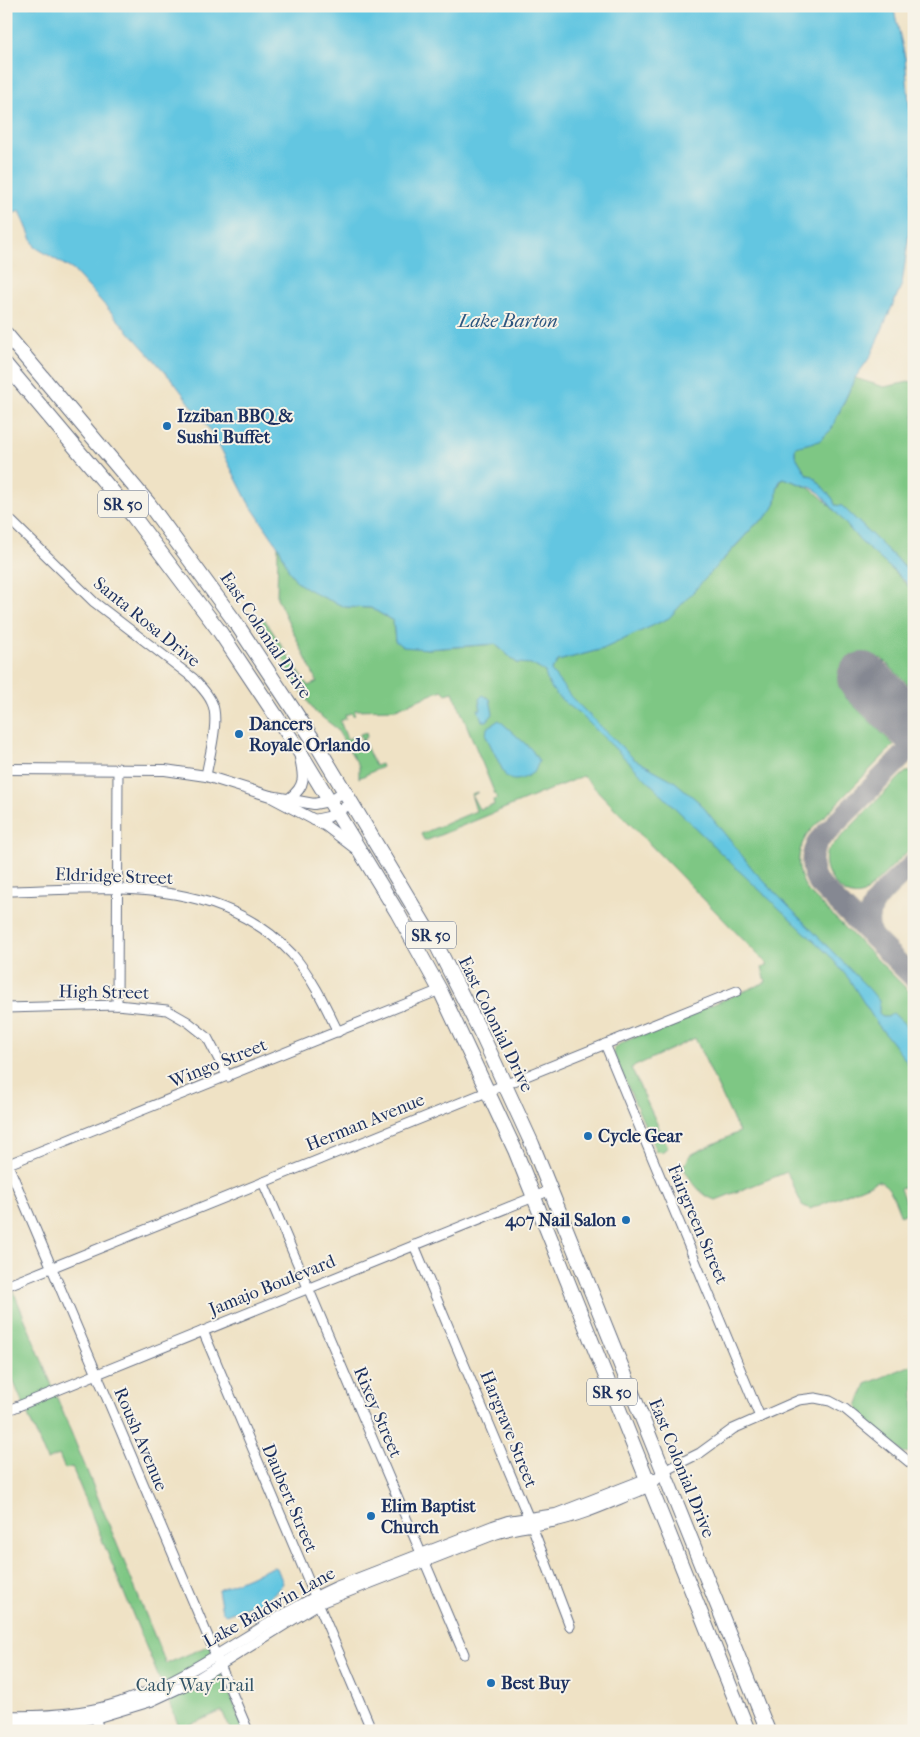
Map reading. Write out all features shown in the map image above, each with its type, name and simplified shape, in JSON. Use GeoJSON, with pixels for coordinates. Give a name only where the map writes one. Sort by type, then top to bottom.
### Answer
{"type":"FeatureCollection","features":[{"type":"Feature","properties":{"kind":"highway","name":"East Colonial Drive"},"geometry":{"type":"LineString","coordinates":[[6,334],[149,504],[268,669],[349,797],[436,946],[506,1085],[551,1190],[768,1731]]}},
{"type":"Feature","properties":{"kind":"highway","name":"East Colonial Drive"},"geometry":{"type":"LineString","coordinates":[[6,365],[133,516],[220,632],[298,749],[440,990],[489,1090],[534,1197],[748,1731]]}},
{"type":"Feature","properties":{"kind":"highway"},"geometry":{"type":"LineString","coordinates":[[51,417],[71,428],[127,495],[149,504]]}},
{"type":"Feature","properties":{"kind":"highway"},"geometry":{"type":"LineString","coordinates":[[133,516],[153,521],[174,537]]}},
{"type":"Feature","properties":{"kind":"highway"},"geometry":{"type":"LineString","coordinates":[[711,1640],[726,1647],[740,1663]]}},
{"type":"Feature","properties":{"kind":"street","name":"Santa Rosa Drive"},"geometry":{"type":"LineString","coordinates":[[6,516],[94,602],[193,678],[206,692],[213,704],[215,717],[206,776]]}},
{"type":"Feature","properties":{"kind":"street"},"geometry":{"type":"LineString","coordinates":[[290,798],[299,791],[304,778],[298,749]]}},
{"type":"Feature","properties":{"kind":"street"},"geometry":{"type":"LineString","coordinates":[[117,1005],[119,888],[118,768]]}},
{"type":"Feature","properties":{"kind":"street"},"geometry":{"type":"LineString","coordinates":[[6,769],[118,768],[165,770],[206,776],[270,796],[334,832],[360,852]]}},
{"type":"Feature","properties":{"kind":"street"},"geometry":{"type":"LineString","coordinates":[[270,796],[332,806]]}},
{"type":"Feature","properties":{"kind":"street"},"geometry":{"type":"LineString","coordinates":[[314,820],[332,806],[349,797]]}},
{"type":"Feature","properties":{"kind":"street","name":"Eldridge Street"},"geometry":{"type":"LineString","coordinates":[[6,890],[119,888],[184,894],[224,906],[259,924],[292,954],[315,986],[338,1032]]}},
{"type":"Feature","properties":{"kind":"street","name":"Wingo Street"},"geometry":{"type":"LineString","coordinates":[[7,1163],[228,1077],[440,990]]}},
{"type":"Feature","properties":{"kind":"street","name":"Herman Avenue"},"geometry":{"type":"LineString","coordinates":[[6,1286],[737,991]]}},
{"type":"Feature","properties":{"kind":"street","name":"High Street"},"geometry":{"type":"LineString","coordinates":[[6,1008],[117,1005],[167,1010],[188,1022],[207,1037],[228,1077]]}},
{"type":"Feature","properties":{"kind":"street","name":"Fairgreen Street"},"geometry":{"type":"LineString","coordinates":[[605,1044],[760,1417]]}},
{"type":"Feature","properties":{"kind":"street","name":"Roush Avenue"},"geometry":{"type":"LineString","coordinates":[[7,1163],[248,1731]]}},
{"type":"Feature","properties":{"kind":"street","name":"Rixey Street"},"geometry":{"type":"LineString","coordinates":[[263,1182],[464,1654]]}},
{"type":"Feature","properties":{"kind":"street","name":"Jamajo Boulevard"},"geometry":{"type":"LineString","coordinates":[[6,1411],[551,1190]]}},
{"type":"Feature","properties":{"kind":"street","name":"Hargrave Street"},"geometry":{"type":"LineString","coordinates":[[414,1245],[530,1522],[570,1626]]}},
{"type":"Feature","properties":{"kind":"street","name":"Daubert Street"},"geometry":{"type":"LineString","coordinates":[[203,1332],[372,1731]]}},
{"type":"Feature","properties":{"kind":"street"},"geometry":{"type":"LineString","coordinates":[[592,1342],[609,1335]]}},
{"type":"Feature","properties":{"kind":"street"},"geometry":{"type":"LineString","coordinates":[[664,1472],[700,1453],[733,1429],[799,1400],[815,1398],[830,1401],[845,1409],[914,1466]]}},
{"type":"Feature","properties":{"kind":"street","name":"Lake Baldwin Lane"},"geometry":{"type":"LineString","coordinates":[[6,1716],[95,1714],[136,1697],[317,1600],[493,1526],[530,1522],[556,1514],[648,1483],[664,1472]]}},
{"type":"Feature","properties":{"kind":"street","name":"Lake Baldwin Lane"},"geometry":{"type":"LineString","coordinates":[[6,1724],[47,1724],[151,1701],[194,1681],[219,1666],[317,1600]]}},
{"type":"Feature","properties":{"kind":"street"},"geometry":{"type":"LineString","coordinates":[[95,1714],[98,1731]]}},
{"type":"Feature","properties":{"kind":"green space"},"geometry":{"type":"Polygon","coordinates":[[[855,378],[884,387],[914,381],[914,576],[842,507],[835,505],[833,499],[813,476],[807,475],[795,455],[795,447],[806,444],[831,430],[855,378]]]}},
{"type":"Feature","properties":{"kind":"green space"},"geometry":{"type":"Polygon","coordinates":[[[783,478],[805,486],[820,496],[914,592],[914,690],[881,658],[844,696],[894,745],[809,832],[802,846],[799,861],[801,876],[808,891],[914,996],[914,1184],[900,1189],[910,1211],[901,1216],[890,1190],[878,1181],[810,1209],[802,1205],[787,1172],[716,1200],[700,1191],[682,1165],[686,1163],[690,1155],[739,1132],[695,1038],[631,1068],[668,1147],[662,1152],[656,1151],[614,1055],[614,1049],[621,1043],[766,982],[762,968],[768,965],[583,776],[424,840],[421,834],[476,811],[471,794],[478,792],[472,796],[479,809],[494,805],[493,800],[497,799],[453,692],[446,694],[442,690],[396,709],[355,710],[354,716],[351,713],[345,715],[346,718],[340,721],[347,739],[353,737],[356,742],[362,740],[360,734],[366,732],[367,737],[363,739],[375,766],[381,764],[382,767],[359,778],[359,766],[336,728],[314,711],[287,668],[288,666],[257,622],[263,617],[308,686],[317,682],[277,598],[278,545],[345,607],[371,608],[393,621],[395,641],[428,649],[495,644],[517,663],[546,664],[603,649],[723,560],[754,526],[766,517],[776,502],[776,490],[783,478]]]}},
{"type":"Feature","properties":{"kind":"green space"},"geometry":{"type":"Polygon","coordinates":[[[914,771],[914,845],[865,893],[858,896],[850,895],[836,885],[830,877],[825,860],[827,851],[900,777],[906,772],[914,771]]]}},
{"type":"Feature","properties":{"kind":"green space","name":"Cady Way Trail"},"geometry":{"type":"Polygon","coordinates":[[[6,1273],[166,1664],[210,1645],[245,1731],[231,1731],[222,1711],[180,1729],[72,1467],[65,1469],[59,1455],[47,1460],[6,1364],[6,1273]]]}},
{"type":"Feature","properties":{"kind":"green space"},"geometry":{"type":"Polygon","coordinates":[[[914,1364],[914,1455],[904,1453],[861,1417],[857,1406],[866,1384],[914,1364]]]}},
{"type":"Feature","properties":{"kind":"water","name":"Lake Barton"},"geometry":{"type":"Polygon","coordinates":[[[6,6],[893,6],[905,57],[914,159],[908,242],[902,284],[870,357],[855,378],[831,430],[819,441],[795,447],[795,455],[807,475],[813,476],[833,499],[835,505],[842,506],[914,576],[914,592],[905,581],[860,541],[820,493],[812,488],[783,478],[778,486],[775,505],[770,512],[754,526],[669,618],[603,649],[558,661],[551,671],[572,698],[634,759],[674,781],[700,803],[755,872],[870,990],[879,1001],[879,1013],[882,1017],[888,1017],[893,1013],[914,1033],[914,1071],[876,1022],[849,979],[829,955],[734,866],[579,713],[558,696],[549,685],[545,672],[531,664],[517,663],[495,644],[428,649],[403,647],[395,641],[393,621],[371,608],[345,607],[318,595],[298,583],[289,571],[280,549],[248,502],[215,437],[174,382],[73,270],[35,247],[20,211],[6,216],[6,6]]]}},
{"type":"Feature","properties":{"kind":"water"},"geometry":{"type":"Polygon","coordinates":[[[483,695],[490,699],[493,714],[487,721],[482,721],[478,709],[481,710],[479,699],[483,695]]]}},
{"type":"Feature","properties":{"kind":"water"},"geometry":{"type":"Polygon","coordinates":[[[499,720],[531,749],[539,761],[535,771],[524,778],[512,780],[505,775],[486,736],[487,728],[499,720]]]}},
{"type":"Feature","properties":{"kind":"water"},"geometry":{"type":"Polygon","coordinates":[[[273,1567],[277,1568],[283,1583],[279,1589],[257,1603],[226,1615],[222,1611],[218,1590],[273,1567]]]}},
{"type":"Feature","properties":{"kind":"taxiway"},"geometry":{"type":"LineString","coordinates":[[914,745],[819,840],[812,856],[812,868],[819,884],[914,978]]}},
{"type":"Feature","properties":{"kind":"taxiway"},"geometry":{"type":"LineString","coordinates":[[873,938],[869,927],[869,916],[873,906],[888,887],[914,863]]}},
{"type":"Feature","properties":{"kind":"runway"},"geometry":{"type":"LineString","coordinates":[[863,678],[914,727]]}},
{"type":"Feature","properties":{"kind":"place","name":"Izziban BBQ & Sushi Buffet"},"geometry":{"type":"Point","coordinates":[167,426]}},
{"type":"Feature","properties":{"kind":"place","name":"Dancers Royale Orlando"},"geometry":{"type":"Point","coordinates":[239,734]}},
{"type":"Feature","properties":{"kind":"place","name":"Cycle Gear"},"geometry":{"type":"Point","coordinates":[588,1136]}},
{"type":"Feature","properties":{"kind":"place","name":"407 Nail Salon"},"geometry":{"type":"Point","coordinates":[626,1220]}},
{"type":"Feature","properties":{"kind":"place","name":"Elim Baptist Church"},"geometry":{"type":"Point","coordinates":[371,1516]}},
{"type":"Feature","properties":{"kind":"place","name":"Best Buy"},"geometry":{"type":"Point","coordinates":[491,1683]}}]}
